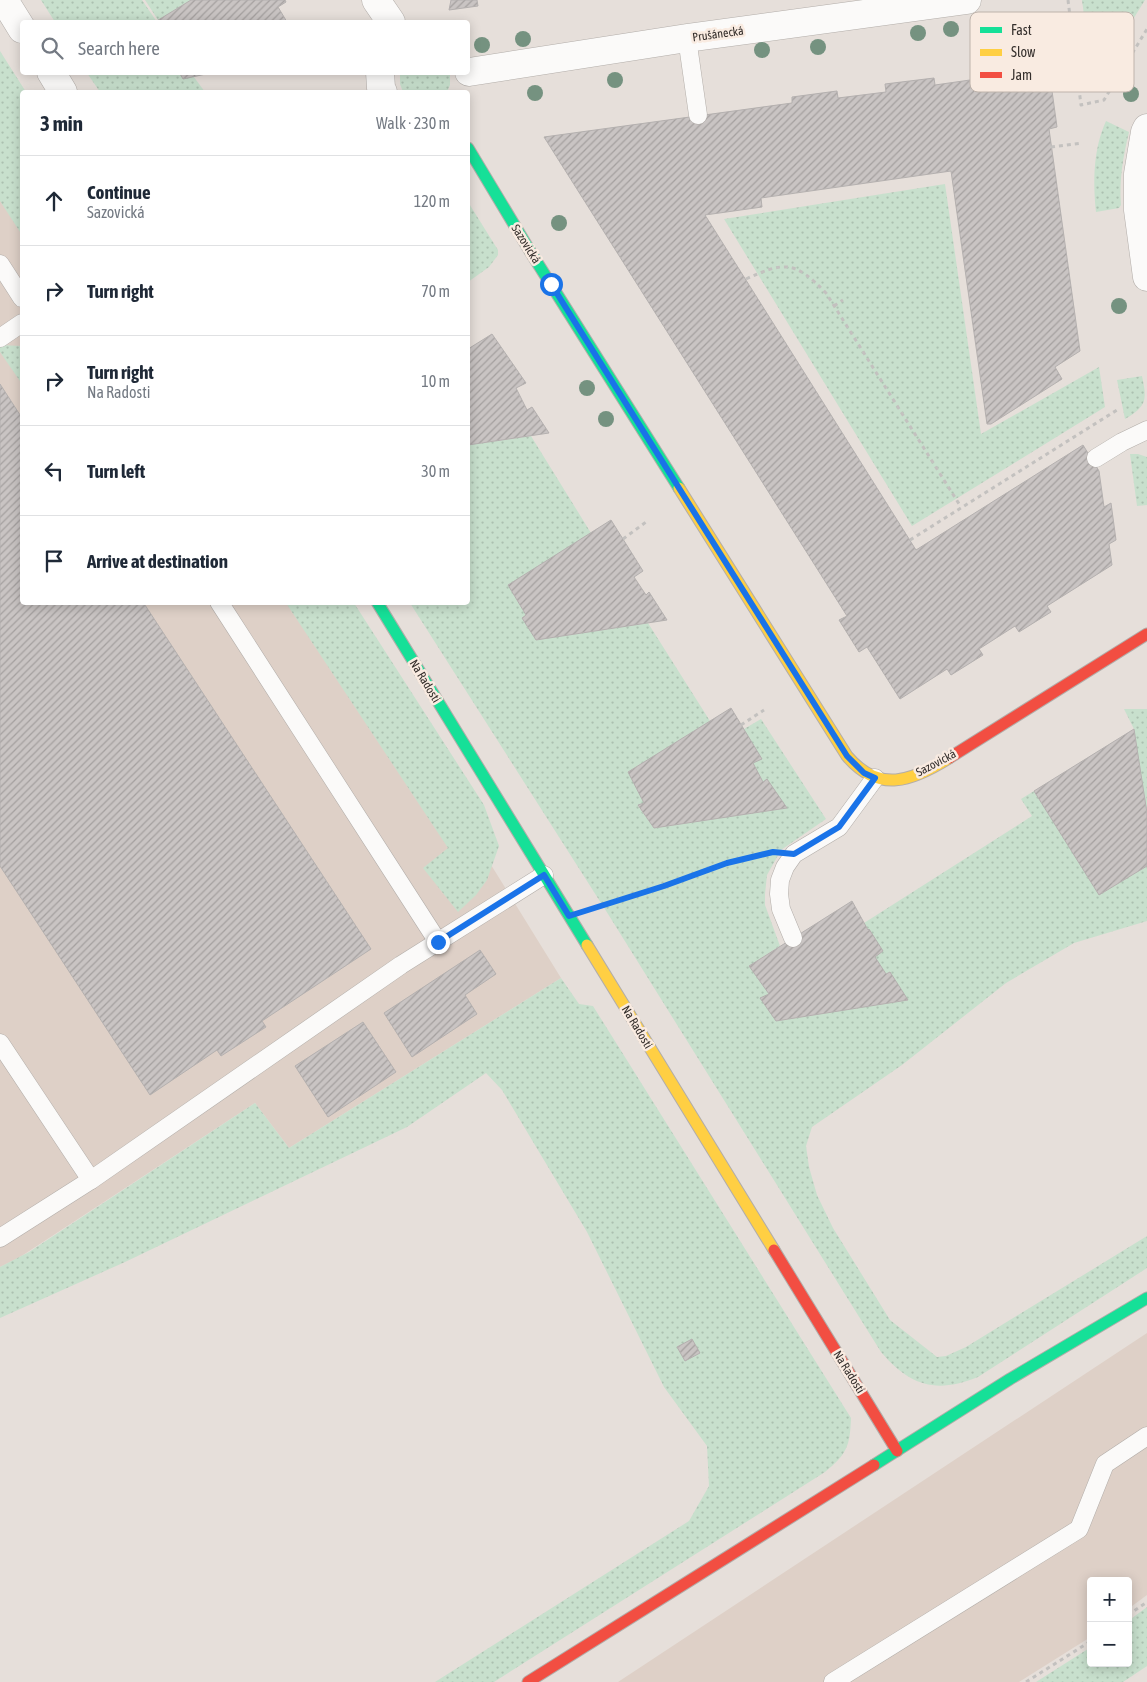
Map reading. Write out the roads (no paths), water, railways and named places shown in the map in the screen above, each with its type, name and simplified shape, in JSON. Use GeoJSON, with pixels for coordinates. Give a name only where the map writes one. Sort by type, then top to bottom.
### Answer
{"type":"FeatureCollection","features":[{"type":"Feature","properties":{"kind":"street"},"geometry":{"type":"LineString","coordinates":[[4,0],[20,26]]}},
{"type":"Feature","properties":{"kind":"street"},"geometry":{"type":"LineString","coordinates":[[376,0],[390,20]]}},
{"type":"Feature","properties":{"kind":"street","name":"Prušánecká"},"geometry":{"type":"LineString","coordinates":[[468,77],[864,7],[967,0]]}},
{"type":"Feature","properties":{"kind":"street"},"geometry":{"type":"LineString","coordinates":[[52,75],[62,90]]}},
{"type":"Feature","properties":{"kind":"street"},"geometry":{"type":"LineString","coordinates":[[380,75],[382,90]]}},
{"type":"Feature","properties":{"kind":"street"},"geometry":{"type":"LineString","coordinates":[[1147,128],[1138,174],[1138,210],[1147,277]]}},
{"type":"Feature","properties":{"kind":"street","name":"Sazovická"},"geometry":{"type":"LineString","coordinates":[[470,151],[533,256],[847,756],[864,773],[875,778],[891,780],[907,778],[937,765],[1147,634]]}},
{"type":"Feature","properties":{"kind":"street","name":"Na Radosti"},"geometry":{"type":"LineString","coordinates":[[379,605],[897,1451]]}},
{"type":"Feature","properties":{"kind":"street"},"geometry":{"type":"LineString","coordinates":[[528,1682],[1010,1379],[1147,1298]]}},
{"type":"Feature","properties":{"kind":"lane"},"geometry":{"type":"LineString","coordinates":[[687,38],[698,115]]}},
{"type":"Feature","properties":{"kind":"lane"},"geometry":{"type":"LineString","coordinates":[[0,264],[20,295]]}},
{"type":"Feature","properties":{"kind":"lane"},"geometry":{"type":"LineString","coordinates":[[0,338],[20,324]]}},
{"type":"Feature","properties":{"kind":"lane"},"geometry":{"type":"LineString","coordinates":[[1096,458],[1147,430]]}},
{"type":"Feature","properties":{"kind":"lane"},"geometry":{"type":"LineString","coordinates":[[221,605],[438,942]]}},
{"type":"Feature","properties":{"kind":"lane"},"geometry":{"type":"LineString","coordinates":[[793,938],[781,909],[779,894],[780,880],[785,867],[794,854],[839,827],[875,778]]}},
{"type":"Feature","properties":{"kind":"lane"},"geometry":{"type":"LineString","coordinates":[[0,1238],[92,1180],[401,965],[544,875]]}},
{"type":"Feature","properties":{"kind":"lane"},"geometry":{"type":"LineString","coordinates":[[0,1043],[92,1180]]}},
{"type":"Feature","properties":{"kind":"lane"},"geometry":{"type":"LineString","coordinates":[[833,1682],[1079,1529],[1105,1464],[1147,1436]]}}]}
